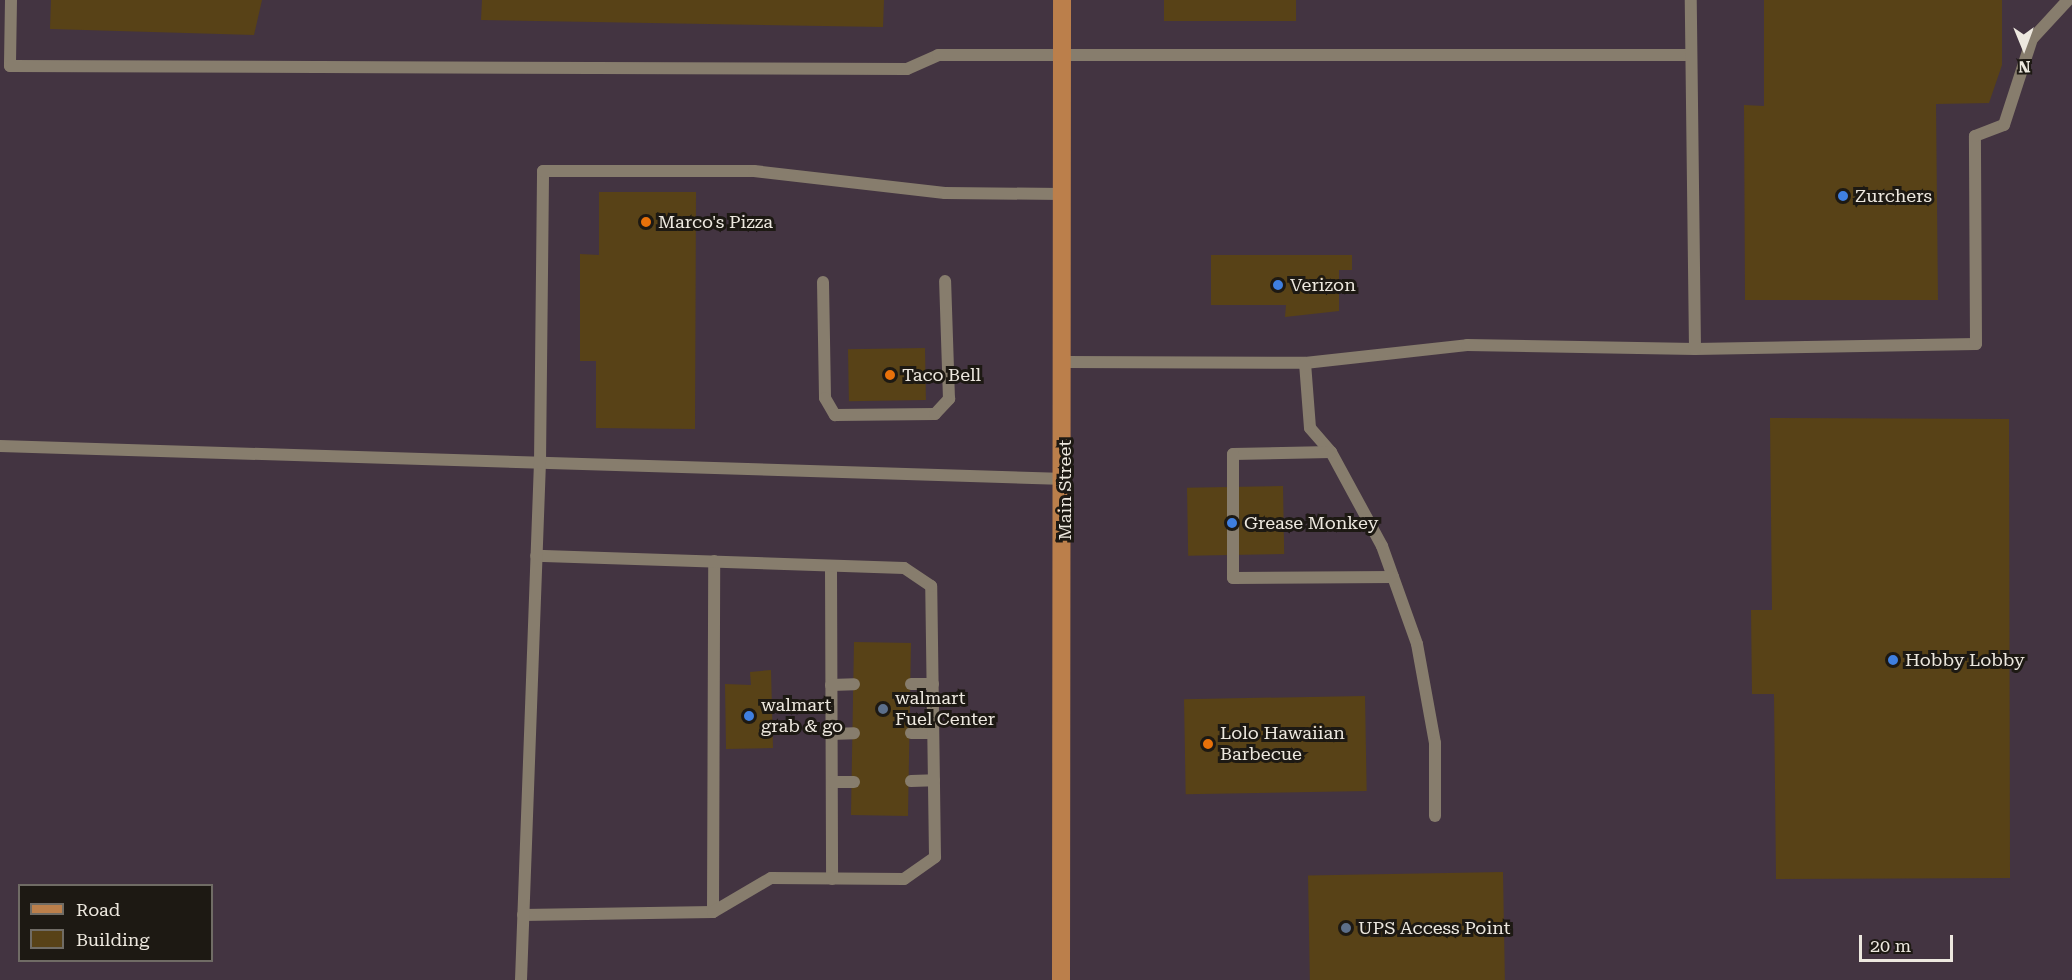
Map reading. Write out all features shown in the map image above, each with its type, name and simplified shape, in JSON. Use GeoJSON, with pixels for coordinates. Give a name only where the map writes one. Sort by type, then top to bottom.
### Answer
{"type":"FeatureCollection","features":[{"type":"Feature","properties":{"kind":"main road","name":"Main Street"},"geometry":{"type":"LineString","coordinates":[[1061,980],[1065,478],[1062,0]]}},
{"type":"Feature","properties":{"kind":"lane"},"geometry":{"type":"LineString","coordinates":[[10,0],[10,66],[907,69],[938,55],[1691,56]]}},
{"type":"Feature","properties":{"kind":"lane"},"geometry":{"type":"LineString","coordinates":[[1691,0],[1695,349]]}},
{"type":"Feature","properties":{"kind":"lane"},"geometry":{"type":"LineString","coordinates":[[1065,362],[1305,363],[1467,345],[1695,349],[1976,344],[1975,136],[2004,125],[2032,39],[2068,0]]}},
{"type":"Feature","properties":{"kind":"lane"},"geometry":{"type":"LineString","coordinates":[[520,980],[540,463],[543,171],[754,171],[945,193],[1062,194]]}},
{"type":"Feature","properties":{"kind":"lane"},"geometry":{"type":"LineString","coordinates":[[823,282],[825,399],[835,415],[935,414],[949,399],[945,281]]}},
{"type":"Feature","properties":{"kind":"lane"},"geometry":{"type":"LineString","coordinates":[[1305,363],[1310,428],[1331,452],[1393,577],[1417,644],[1436,743],[1435,816]]}},
{"type":"Feature","properties":{"kind":"lane"},"geometry":{"type":"LineString","coordinates":[[0,446],[1065,478]]}},
{"type":"Feature","properties":{"kind":"lane"},"geometry":{"type":"LineString","coordinates":[[1331,452],[1233,454],[1233,578],[1393,577]]}},
{"type":"Feature","properties":{"kind":"lane"},"geometry":{"type":"LineString","coordinates":[[523,915],[713,912],[771,878],[904,879],[935,857],[932,586],[904,568],[831,568],[714,561],[536,556]]}},
{"type":"Feature","properties":{"kind":"lane"},"geometry":{"type":"LineString","coordinates":[[713,912],[714,561]]}},
{"type":"Feature","properties":{"kind":"lane"},"geometry":{"type":"LineString","coordinates":[[831,568],[832,879]]}},
{"type":"Feature","properties":{"kind":"lane"},"geometry":{"type":"LineString","coordinates":[[831,685],[854,684]]}},
{"type":"Feature","properties":{"kind":"lane"},"geometry":{"type":"LineString","coordinates":[[911,684],[933,684]]}},
{"type":"Feature","properties":{"kind":"lane"},"geometry":{"type":"LineString","coordinates":[[831,734],[854,733]]}},
{"type":"Feature","properties":{"kind":"lane"},"geometry":{"type":"LineString","coordinates":[[911,733],[933,733]]}},
{"type":"Feature","properties":{"kind":"lane"},"geometry":{"type":"LineString","coordinates":[[911,781],[934,780]]}},
{"type":"Feature","properties":{"kind":"lane"},"geometry":{"type":"LineString","coordinates":[[832,782],[854,782]]}},
{"type":"Feature","properties":{"kind":"shaded area"},"geometry":{"type":"Polygon","coordinates":[[[0,0],[2072,0],[2072,980],[0,980],[0,0]]]}},
{"type":"Feature","properties":{"kind":"building"},"geometry":{"type":"Polygon","coordinates":[[[51,0],[262,0],[254,35],[50,29],[51,0]]]}},
{"type":"Feature","properties":{"kind":"building"},"geometry":{"type":"Polygon","coordinates":[[[482,0],[884,0],[883,27],[481,20],[482,0]]]}},
{"type":"Feature","properties":{"kind":"building"},"geometry":{"type":"Polygon","coordinates":[[[1164,0],[1296,0],[1296,21],[1164,21],[1164,0]]]}},
{"type":"Feature","properties":{"kind":"building"},"geometry":{"type":"Polygon","coordinates":[[[1764,0],[2002,0],[2002,65],[1989,103],[1936,104],[1938,300],[1745,300],[1744,105],[1764,106],[1764,0]]]}},
{"type":"Feature","properties":{"kind":"building"},"geometry":{"type":"Polygon","coordinates":[[[599,192],[696,192],[695,429],[596,428],[596,361],[580,361],[580,254],[599,255],[599,192]]]}},
{"type":"Feature","properties":{"kind":"building"},"geometry":{"type":"Polygon","coordinates":[[[1211,255],[1352,255],[1352,270],[1339,270],[1339,311],[1285,317],[1286,305],[1211,305],[1211,255]]]}},
{"type":"Feature","properties":{"kind":"building"},"geometry":{"type":"Polygon","coordinates":[[[925,348],[926,400],[849,401],[848,349],[925,348]]]}},
{"type":"Feature","properties":{"kind":"building"},"geometry":{"type":"Polygon","coordinates":[[[1770,418],[2009,419],[2010,878],[1776,879],[1774,694],[1752,694],[1751,610],[1772,610],[1770,418]]]}},
{"type":"Feature","properties":{"kind":"building"},"geometry":{"type":"Polygon","coordinates":[[[1283,486],[1284,554],[1188,556],[1187,488],[1283,486]]]}},
{"type":"Feature","properties":{"kind":"building","name":"walmart Fuel Center"},"geometry":{"type":"Polygon","coordinates":[[[854,642],[911,643],[908,816],[851,815],[854,642]]]}},
{"type":"Feature","properties":{"kind":"building","name":"walmart grab & go"},"geometry":{"type":"Polygon","coordinates":[[[771,670],[773,748],[726,749],[725,684],[751,685],[750,672],[771,670]]]}},
{"type":"Feature","properties":{"kind":"building"},"geometry":{"type":"Polygon","coordinates":[[[1365,696],[1367,791],[1186,794],[1184,699],[1365,696]]]}},
{"type":"Feature","properties":{"kind":"building"},"geometry":{"type":"Polygon","coordinates":[[[1503,872],[1505,980],[1310,980],[1308,875],[1503,872]]]}},
{"type":"Feature","properties":{"kind":"place","name":"Zurchers"},"geometry":{"type":"Point","coordinates":[1843,196]}},
{"type":"Feature","properties":{"kind":"place","name":"Marco's Pizza"},"geometry":{"type":"Point","coordinates":[646,222]}},
{"type":"Feature","properties":{"kind":"place","name":"Verizon"},"geometry":{"type":"Point","coordinates":[1278,285]}},
{"type":"Feature","properties":{"kind":"place","name":"Taco Bell"},"geometry":{"type":"Point","coordinates":[890,375]}},
{"type":"Feature","properties":{"kind":"place","name":"Grease Monkey"},"geometry":{"type":"Point","coordinates":[1232,523]}},
{"type":"Feature","properties":{"kind":"place","name":"Hobby Lobby"},"geometry":{"type":"Point","coordinates":[1893,660]}},
{"type":"Feature","properties":{"kind":"place","name":"walmart Fuel Center"},"geometry":{"type":"Point","coordinates":[883,709]}},
{"type":"Feature","properties":{"kind":"place","name":"walmart grab & go"},"geometry":{"type":"Point","coordinates":[749,716]}},
{"type":"Feature","properties":{"kind":"place","name":"Lolo Hawaiian Barbecue"},"geometry":{"type":"Point","coordinates":[1208,744]}},
{"type":"Feature","properties":{"kind":"place","name":"UPS Access Point"},"geometry":{"type":"Point","coordinates":[1346,928]}}]}
